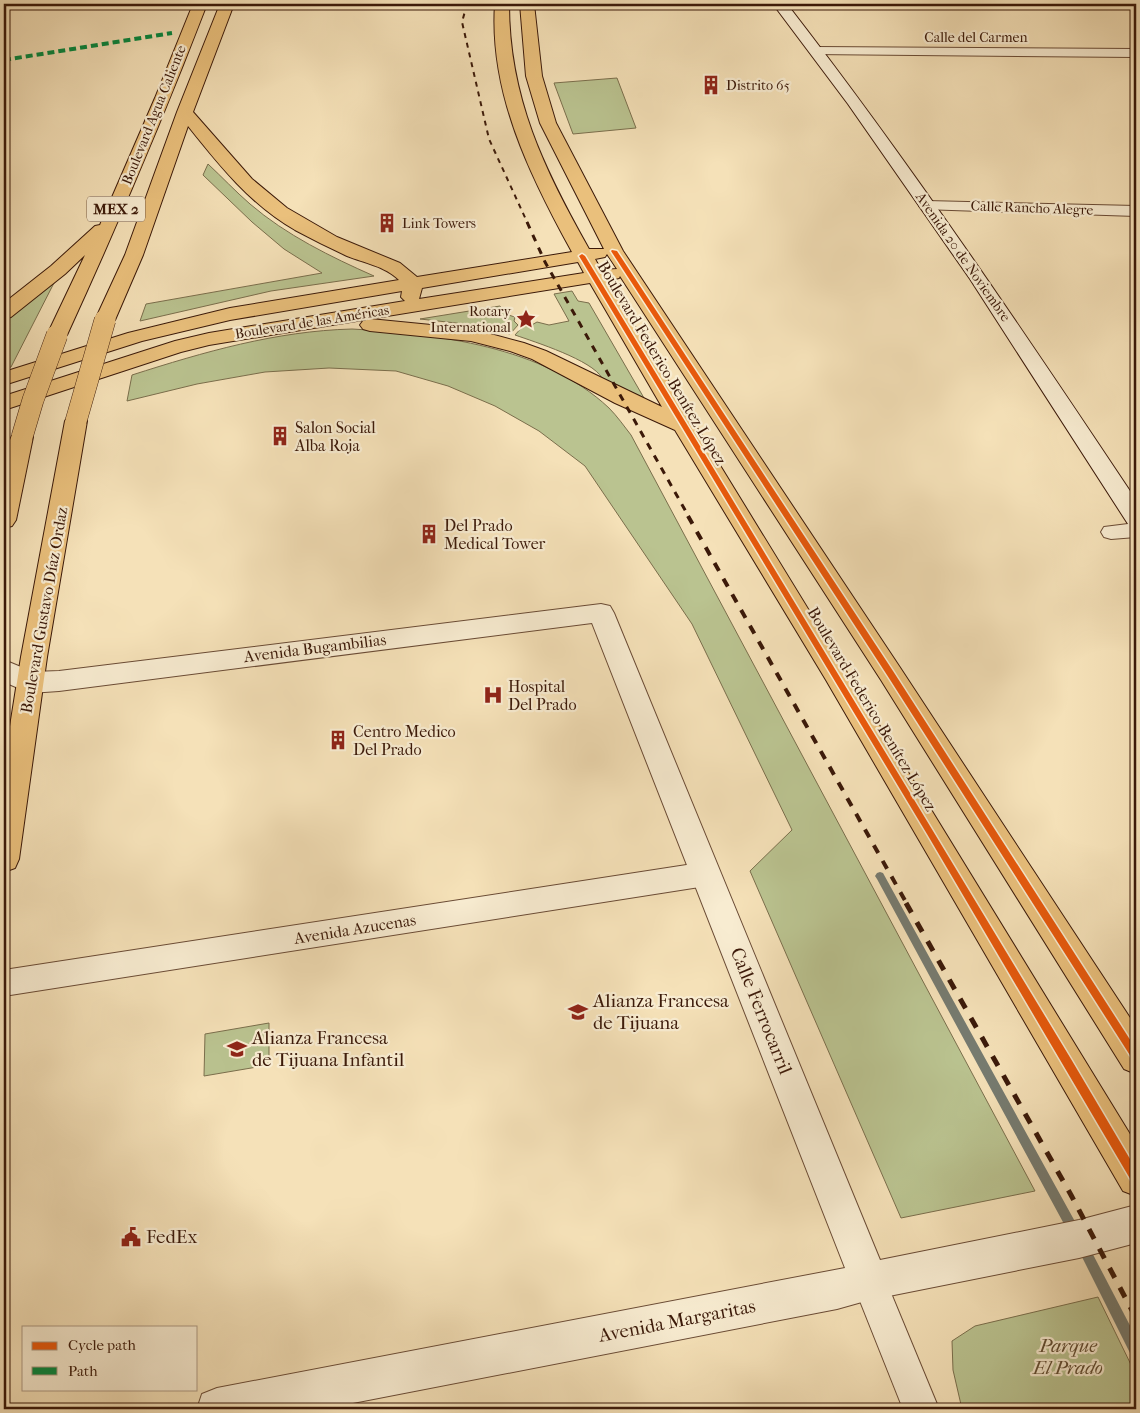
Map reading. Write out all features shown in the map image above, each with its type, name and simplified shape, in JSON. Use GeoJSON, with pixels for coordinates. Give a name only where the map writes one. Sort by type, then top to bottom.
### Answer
{"type":"FeatureCollection","features":[{"type":"Feature","properties":{"kind":"main road","name":"Boulevard Agua Caliente"},"geometry":{"type":"LineString","coordinates":[[4,520],[22,438],[33,400],[57,335],[111,220],[163,98],[200,4]]}},
{"type":"Feature","properties":{"kind":"main road","name":"Boulevard Agua Caliente"},"geometry":{"type":"LineString","coordinates":[[76,420],[105,320],[134,255],[185,112],[227,4]]}},
{"type":"Feature","properties":{"kind":"main road","name":"Boulevard Federico Benítez López"},"geometry":{"type":"LineString","coordinates":[[502,4],[502,48],[507,80],[517,115],[534,161],[588,266],[835,673],[1136,1178]]}},
{"type":"Feature","properties":{"kind":"main road","name":"Boulevard Federico Benítez López"},"geometry":{"type":"LineString","coordinates":[[527,4],[534,76],[548,123],[620,261],[879,656],[1136,1057]]}},
{"type":"Feature","properties":{"kind":"main road"},"geometry":{"type":"LineString","coordinates":[[185,112],[233,171],[264,201],[283,216],[320,236],[400,270],[412,284],[412,292],[410,298],[391,310]]}},
{"type":"Feature","properties":{"kind":"main road"},"geometry":{"type":"LineString","coordinates":[[4,313],[59,269],[111,220]]}},
{"type":"Feature","properties":{"kind":"main road","name":"Boulevard de las Américas"},"geometry":{"type":"LineString","coordinates":[[4,379],[181,324],[238,312],[412,284],[620,261]]}},
{"type":"Feature","properties":{"kind":"main road","name":"Boulevard de las Américas"},"geometry":{"type":"LineString","coordinates":[[4,403],[192,342],[306,322],[391,310],[588,266]]}},
{"type":"Feature","properties":{"kind":"main road"},"geometry":{"type":"LineString","coordinates":[[306,322],[438,330],[472,335],[510,345],[539,355],[623,398],[683,425]]}},
{"type":"Feature","properties":{"kind":"main road","name":"Boulevard Gustavo Díaz Ordaz"},"geometry":{"type":"LineString","coordinates":[[4,859],[30,683],[76,420]]}},
{"type":"Feature","properties":{"kind":"street","name":"Avenida 20 de Noviembre"},"geometry":{"type":"LineString","coordinates":[[780,4],[869,121],[1034,361],[1136,518]]}},
{"type":"Feature","properties":{"kind":"street","name":"Calle del Carmen"},"geometry":{"type":"LineString","coordinates":[[816,51],[1136,53]]}},
{"type":"Feature","properties":{"kind":"street","name":"Calle Rancho Alegre"},"geometry":{"type":"LineString","coordinates":[[927,206],[1136,211]]}},
{"type":"Feature","properties":{"kind":"street"},"geometry":{"type":"LineString","coordinates":[[1112,532],[1136,530]]}},
{"type":"Feature","properties":{"kind":"street","name":"Avenida Bugambilias"},"geometry":{"type":"LineString","coordinates":[[30,683],[601,613]]}},
{"type":"Feature","properties":{"kind":"street","name":"Calle Ferrocarril"},"geometry":{"type":"LineString","coordinates":[[601,613],[921,1409]]}},
{"type":"Feature","properties":{"kind":"street"},"geometry":{"type":"LineString","coordinates":[[4,670],[30,683]]}},
{"type":"Feature","properties":{"kind":"street","name":"Avenida Azucenas"},"geometry":{"type":"LineString","coordinates":[[4,983],[706,874]]}},
{"type":"Feature","properties":{"kind":"street","name":"Avenida Margaritas"},"geometry":{"type":"LineString","coordinates":[[217,1409],[838,1290],[869,1281],[1079,1239],[1136,1224]]}},
{"type":"Feature","properties":{"kind":"green space"},"geometry":{"type":"Polygon","coordinates":[[[617,78],[636,128],[573,134],[554,83],[617,78]]]}},
{"type":"Feature","properties":{"kind":"green space"},"geometry":{"type":"Polygon","coordinates":[[[208,164],[250,204],[279,226],[325,253],[374,276],[271,291],[140,321],[146,304],[322,273],[284,249],[252,222],[203,175],[208,164]]]}},
{"type":"Feature","properties":{"kind":"green space"},"geometry":{"type":"Polygon","coordinates":[[[55,281],[11,367],[4,369],[4,321],[55,281]]]}},
{"type":"Feature","properties":{"kind":"green space"},"geometry":{"type":"Polygon","coordinates":[[[572,291],[578,301],[589,303],[644,398],[602,378],[596,371],[575,358],[515,335],[523,326],[530,326],[537,322],[549,325],[569,321],[554,294],[572,291]]]}},
{"type":"Feature","properties":{"kind":"green space"},"geometry":{"type":"Polygon","coordinates":[[[500,306],[505,314],[515,317],[514,321],[518,325],[510,334],[456,323],[420,319],[500,306]]]}},
{"type":"Feature","properties":{"kind":"green space"},"geometry":{"type":"Polygon","coordinates":[[[352,329],[385,331],[453,340],[488,347],[521,357],[553,370],[582,387],[609,408],[620,421],[631,435],[1035,1191],[901,1218],[750,871],[792,830],[692,624],[585,466],[539,431],[495,406],[448,386],[396,371],[329,368],[265,372],[197,384],[127,401],[132,375],[186,358],[268,338],[352,329]]]}},
{"type":"Feature","properties":{"kind":"green space"},"geometry":{"type":"Polygon","coordinates":[[[269,1023],[269,1065],[204,1076],[205,1034],[269,1023]]]}},
{"type":"Feature","properties":{"kind":"green space","name":"Parque El Prado"},"geometry":{"type":"Polygon","coordinates":[[[1098,1297],[1136,1375],[1136,1409],[962,1409],[953,1370],[952,1341],[975,1326],[1098,1297]]]}},
{"type":"Feature","properties":{"kind":"waterway"},"geometry":{"type":"LineString","coordinates":[[880,876],[1074,1231]]}},
{"type":"Feature","properties":{"kind":"waterway"},"geometry":{"type":"LineString","coordinates":[[1083,1247],[1136,1350]]}},
{"type":"Feature","properties":{"kind":"railway"},"geometry":{"type":"LineString","coordinates":[[467,4],[462,22],[489,139],[528,224]]}},
{"type":"Feature","properties":{"kind":"railway"},"geometry":{"type":"LineString","coordinates":[[527,222],[545,262],[689,517]]}},
{"type":"Feature","properties":{"kind":"railway"},"geometry":{"type":"LineString","coordinates":[[688,516],[907,904]]}},
{"type":"Feature","properties":{"kind":"railway"},"geometry":{"type":"LineString","coordinates":[[906,903],[1071,1195],[1136,1318]]}},
{"type":"Feature","properties":{"kind":"marked path"},"geometry":{"type":"LineString","coordinates":[[4,60],[172,33]]}},
{"type":"Feature","properties":{"kind":"cycle path"},"geometry":{"type":"LineString","coordinates":[[614,251],[890,673],[1136,1057]]}},
{"type":"Feature","properties":{"kind":"cycle path"},"geometry":{"type":"LineString","coordinates":[[582,256],[930,831],[1136,1178]]}},
{"type":"Feature","properties":{"kind":"place","name":"Distrito 65"},"geometry":{"type":"Point","coordinates":[711,85]}},
{"type":"Feature","properties":{"kind":"place","name":"Link Towers"},"geometry":{"type":"Point","coordinates":[387,223]}},
{"type":"Feature","properties":{"kind":"place","name":"Rotary International"},"geometry":{"type":"Point","coordinates":[526,319]}},
{"type":"Feature","properties":{"kind":"place","name":"Salon Social Alba Roja"},"geometry":{"type":"Point","coordinates":[280,436]}},
{"type":"Feature","properties":{"kind":"place","name":"Del Prado Medical Tower"},"geometry":{"type":"Point","coordinates":[429,534]}},
{"type":"Feature","properties":{"kind":"place","name":"Hospital Del Prado"},"geometry":{"type":"Point","coordinates":[493,695]}},
{"type":"Feature","properties":{"kind":"place","name":"Centro Medico Del Prado"},"geometry":{"type":"Point","coordinates":[338,740]}},
{"type":"Feature","properties":{"kind":"place","name":"Alianza Francesa de Tijuana"},"geometry":{"type":"Point","coordinates":[578,1012]}},
{"type":"Feature","properties":{"kind":"place","name":"Alianza Francesa de Tijuana Infantil"},"geometry":{"type":"Point","coordinates":[237,1049]}},
{"type":"Feature","properties":{"kind":"place","name":"FedEx"},"geometry":{"type":"Point","coordinates":[131,1237]}}]}
